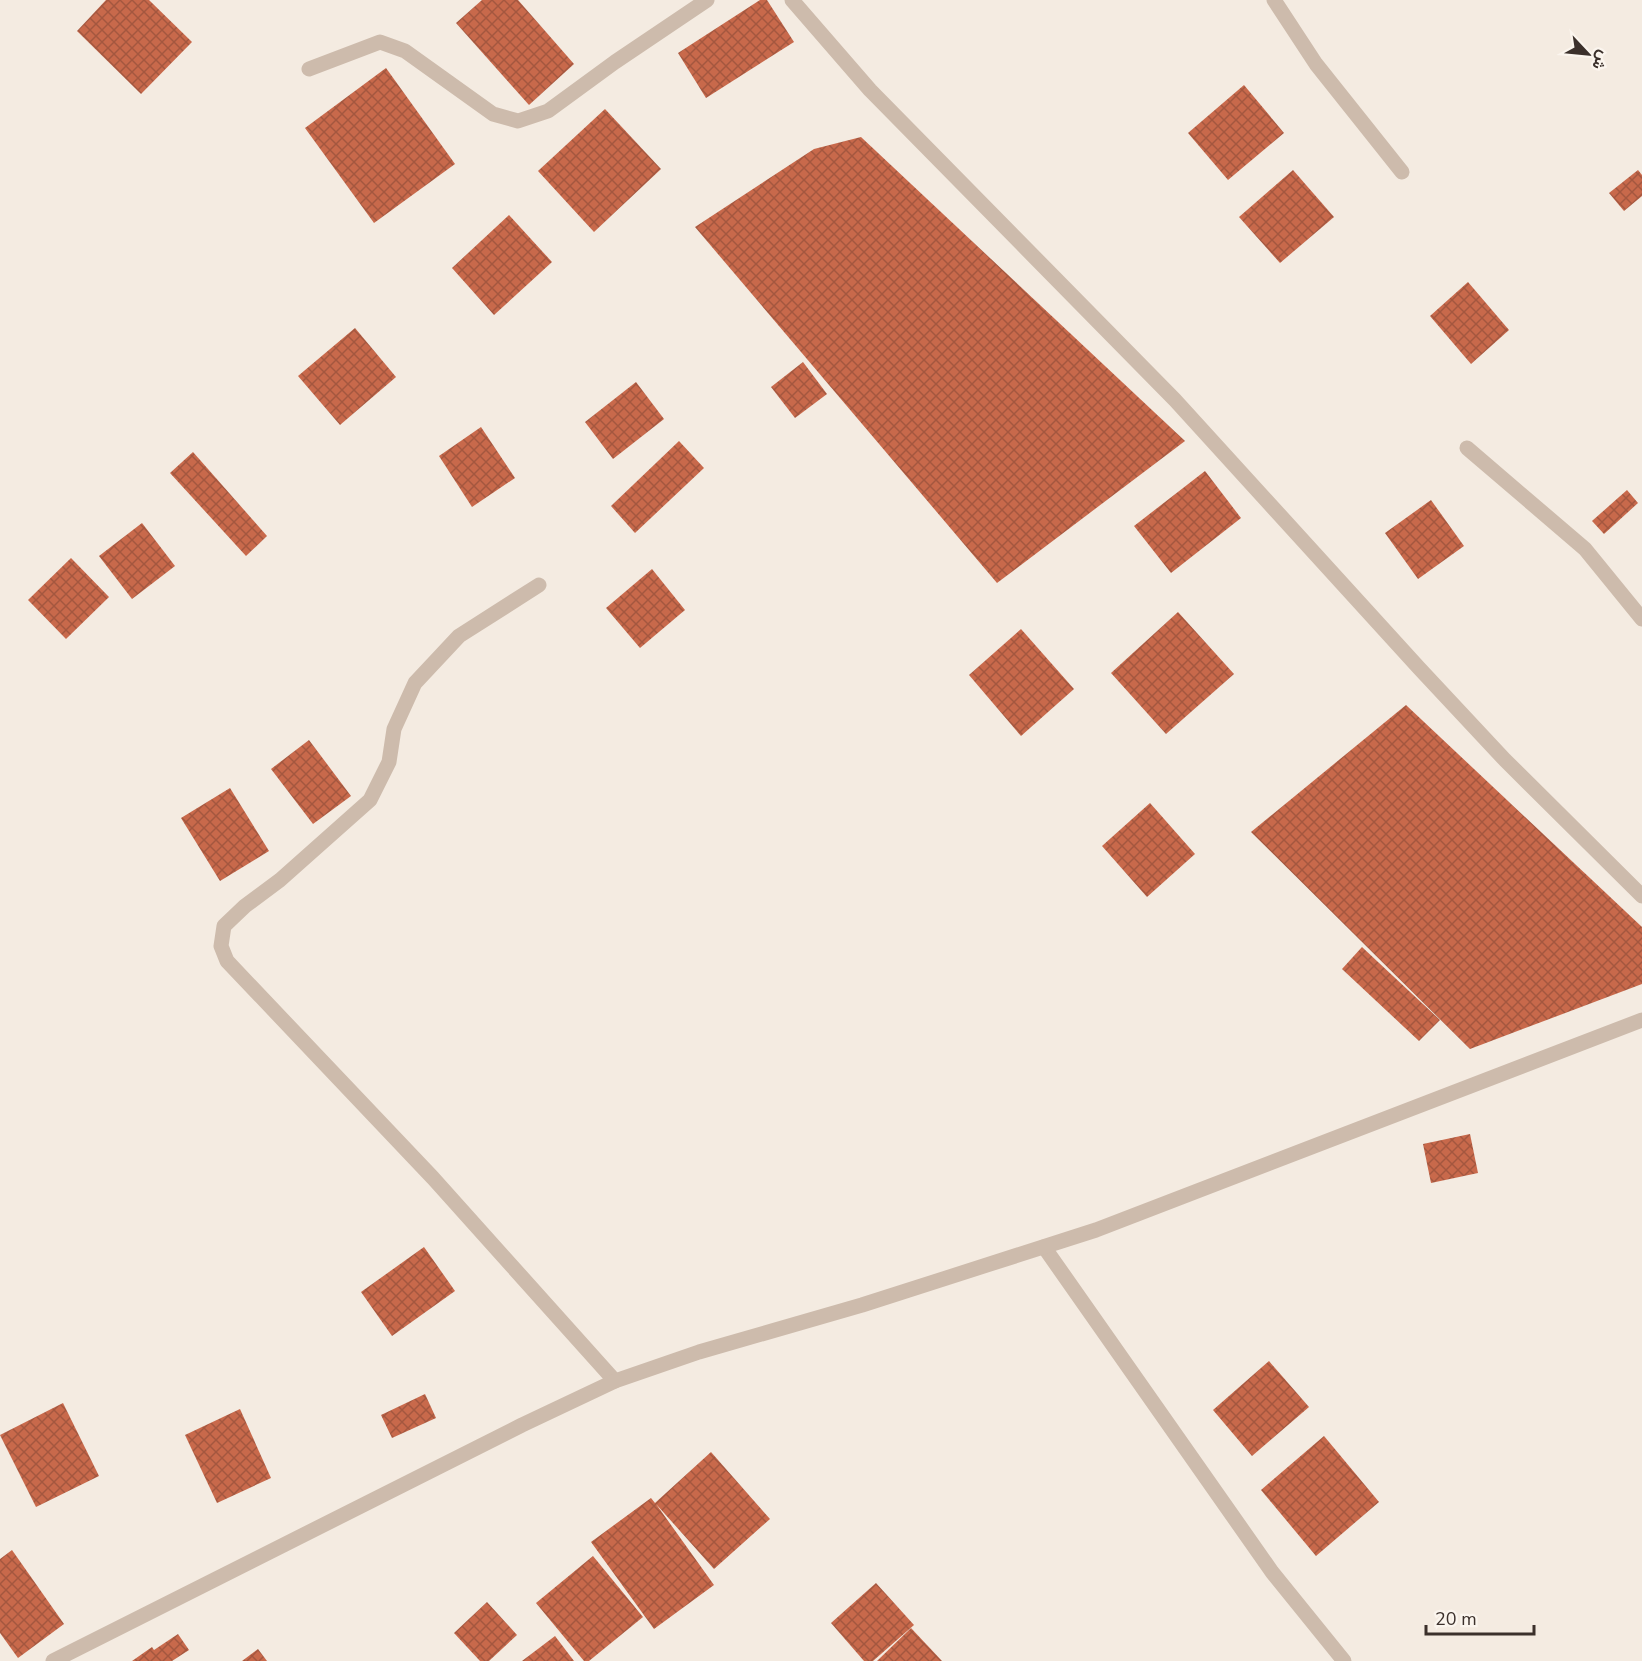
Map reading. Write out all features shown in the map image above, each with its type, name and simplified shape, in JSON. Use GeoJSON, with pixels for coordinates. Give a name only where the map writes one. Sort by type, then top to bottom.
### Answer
{"type":"FeatureCollection","features":[{"type":"Feature","properties":{"kind":"street"},"geometry":{"type":"LineString","coordinates":[[309,69],[380,42],[405,51],[493,114],[518,121],[548,111],[615,62],[707,0]]}},
{"type":"Feature","properties":{"kind":"street"},"geometry":{"type":"LineString","coordinates":[[792,0],[870,90],[1175,400],[1505,760],[1642,896]]}},
{"type":"Feature","properties":{"kind":"street"},"geometry":{"type":"LineString","coordinates":[[1274,0],[1316,64],[1402,172]]}},
{"type":"Feature","properties":{"kind":"street"},"geometry":{"type":"LineString","coordinates":[[1467,448],[1585,549],[1642,619]]}},
{"type":"Feature","properties":{"kind":"street"},"geometry":{"type":"LineString","coordinates":[[539,585],[459,636],[415,683],[394,729],[389,762],[369,800],[280,880],[224,926],[221,946],[227,961],[433,1178],[615,1381]]}},
{"type":"Feature","properties":{"kind":"street"},"geometry":{"type":"LineString","coordinates":[[53,1661],[522,1425],[615,1381],[699,1352],[862,1305],[1096,1230],[1642,1020]]}},
{"type":"Feature","properties":{"kind":"street"},"geometry":{"type":"LineString","coordinates":[[1044,1247],[1272,1572],[1344,1661]]}},
{"type":"Feature","properties":{"kind":"building"},"geometry":{"type":"Polygon","coordinates":[[[106,0],[149,0],[192,42],[141,94],[77,31],[106,0]]]}},
{"type":"Feature","properties":{"kind":"building"},"geometry":{"type":"Polygon","coordinates":[[[482,0],[518,0],[574,64],[529,105],[456,23],[482,0]]]}},
{"type":"Feature","properties":{"kind":"building"},"geometry":{"type":"Polygon","coordinates":[[[760,0],[767,0],[794,42],[706,98],[678,53],[760,0]]]}},
{"type":"Feature","properties":{"kind":"building"},"geometry":{"type":"Polygon","coordinates":[[[386,68],[455,164],[374,223],[305,128],[386,68]]]}},
{"type":"Feature","properties":{"kind":"building"},"geometry":{"type":"Polygon","coordinates":[[[1244,85],[1284,133],[1228,180],[1188,133],[1244,85]]]}},
{"type":"Feature","properties":{"kind":"building"},"geometry":{"type":"Polygon","coordinates":[[[605,109],[661,169],[594,232],[538,171],[605,109]]]}},
{"type":"Feature","properties":{"kind":"building"},"geometry":{"type":"Polygon","coordinates":[[[861,137],[1185,441],[997,583],[695,227],[814,149],[861,137]]]}},
{"type":"Feature","properties":{"kind":"building"},"geometry":{"type":"Polygon","coordinates":[[[1293,170],[1334,217],[1280,263],[1239,217],[1293,170]]]}},
{"type":"Feature","properties":{"kind":"building"},"geometry":{"type":"Polygon","coordinates":[[[1638,170],[1642,175],[1642,196],[1624,211],[1609,193],[1638,170]]]}},
{"type":"Feature","properties":{"kind":"building"},"geometry":{"type":"Polygon","coordinates":[[[509,215],[552,262],[494,315],[452,268],[509,215]]]}},
{"type":"Feature","properties":{"kind":"building"},"geometry":{"type":"Polygon","coordinates":[[[1468,282],[1509,330],[1471,364],[1430,316],[1468,282]]]}},
{"type":"Feature","properties":{"kind":"building"},"geometry":{"type":"Polygon","coordinates":[[[355,328],[396,377],[340,425],[298,376],[355,328]]]}},
{"type":"Feature","properties":{"kind":"building"},"geometry":{"type":"Polygon","coordinates":[[[803,362],[827,394],[795,418],[771,387],[803,362]]]}},
{"type":"Feature","properties":{"kind":"building"},"geometry":{"type":"Polygon","coordinates":[[[636,382],[664,419],[613,459],[585,422],[636,382]]]}},
{"type":"Feature","properties":{"kind":"building"},"geometry":{"type":"Polygon","coordinates":[[[481,427],[515,478],[472,507],[439,456],[481,427]]]}},
{"type":"Feature","properties":{"kind":"building"},"geometry":{"type":"Polygon","coordinates":[[[679,441],[704,468],[635,533],[611,506],[679,441]]]}},
{"type":"Feature","properties":{"kind":"building"},"geometry":{"type":"Polygon","coordinates":[[[193,452],[267,536],[246,556],[170,473],[193,452]]]}},
{"type":"Feature","properties":{"kind":"building"},"geometry":{"type":"Polygon","coordinates":[[[1205,471],[1241,518],[1171,573],[1134,526],[1205,471]]]}},
{"type":"Feature","properties":{"kind":"building"},"geometry":{"type":"Polygon","coordinates":[[[1627,490],[1638,503],[1604,534],[1592,521],[1627,490]]]}},
{"type":"Feature","properties":{"kind":"building"},"geometry":{"type":"Polygon","coordinates":[[[1431,500],[1464,546],[1418,579],[1385,533],[1431,500]]]}},
{"type":"Feature","properties":{"kind":"building"},"geometry":{"type":"Polygon","coordinates":[[[142,523],[175,566],[132,599],[99,556],[142,523]]]}},
{"type":"Feature","properties":{"kind":"building"},"geometry":{"type":"Polygon","coordinates":[[[71,558],[109,597],[66,639],[28,600],[71,558]]]}},
{"type":"Feature","properties":{"kind":"building"},"geometry":{"type":"Polygon","coordinates":[[[652,569],[685,610],[640,648],[606,608],[652,569]]]}},
{"type":"Feature","properties":{"kind":"building"},"geometry":{"type":"Polygon","coordinates":[[[1178,612],[1234,674],[1166,734],[1111,673],[1178,612]]]}},
{"type":"Feature","properties":{"kind":"building"},"geometry":{"type":"Polygon","coordinates":[[[1021,629],[1074,689],[1021,736],[969,675],[1021,629]]]}},
{"type":"Feature","properties":{"kind":"building"},"geometry":{"type":"Polygon","coordinates":[[[1406,705],[1642,927],[1642,984],[1470,1049],[1251,832],[1406,705]]]}},
{"type":"Feature","properties":{"kind":"building"},"geometry":{"type":"Polygon","coordinates":[[[309,740],[351,796],[313,824],[271,769],[309,740]]]}},
{"type":"Feature","properties":{"kind":"building"},"geometry":{"type":"Polygon","coordinates":[[[230,788],[269,851],[220,881],[181,818],[230,788]]]}},
{"type":"Feature","properties":{"kind":"building"},"geometry":{"type":"Polygon","coordinates":[[[1150,803],[1195,854],[1147,897],[1102,846],[1150,803]]]}},
{"type":"Feature","properties":{"kind":"building"},"geometry":{"type":"Polygon","coordinates":[[[1362,947],[1440,1020],[1419,1041],[1342,969],[1362,947]]]}},
{"type":"Feature","properties":{"kind":"building"},"geometry":{"type":"Polygon","coordinates":[[[1470,1134],[1478,1173],[1431,1183],[1423,1144],[1470,1134]]]}},
{"type":"Feature","properties":{"kind":"building"},"geometry":{"type":"Polygon","coordinates":[[[424,1247],[455,1291],[392,1336],[361,1292],[424,1247]]]}},
{"type":"Feature","properties":{"kind":"building"},"geometry":{"type":"Polygon","coordinates":[[[1269,1361],[1309,1407],[1252,1456],[1213,1410],[1269,1361]]]}},
{"type":"Feature","properties":{"kind":"building"},"geometry":{"type":"Polygon","coordinates":[[[425,1394],[436,1418],[392,1438],[381,1415],[425,1394]]]}},
{"type":"Feature","properties":{"kind":"building"},"geometry":{"type":"Polygon","coordinates":[[[63,1403],[99,1476],[36,1507],[0,1435],[63,1403]]]}},
{"type":"Feature","properties":{"kind":"building"},"geometry":{"type":"Polygon","coordinates":[[[240,1409],[271,1478],[217,1503],[185,1435],[240,1409]]]}},
{"type":"Feature","properties":{"kind":"building"},"geometry":{"type":"Polygon","coordinates":[[[1324,1436],[1379,1502],[1316,1556],[1261,1490],[1324,1436]]]}},
{"type":"Feature","properties":{"kind":"building"},"geometry":{"type":"Polygon","coordinates":[[[711,1452],[770,1519],[714,1569],[656,1504],[714,1585],[654,1629],[591,1542],[651,1498],[655,1503],[711,1452]]]}},
{"type":"Feature","properties":{"kind":"building"},"geometry":{"type":"Polygon","coordinates":[[[12,1550],[64,1624],[18,1658],[0,1633],[0,1559],[12,1550]]]}},
{"type":"Feature","properties":{"kind":"building"},"geometry":{"type":"Polygon","coordinates":[[[593,1556],[643,1617],[589,1661],[584,1661],[536,1603],[593,1556]]]}},
{"type":"Feature","properties":{"kind":"building"},"geometry":{"type":"Polygon","coordinates":[[[876,1583],[914,1625],[873,1661],[864,1661],[831,1623],[876,1583]]]}},
{"type":"Feature","properties":{"kind":"building"},"geometry":{"type":"Polygon","coordinates":[[[487,1602],[517,1635],[489,1661],[480,1661],[454,1633],[487,1602]]]}},
{"type":"Feature","properties":{"kind":"building"},"geometry":{"type":"Polygon","coordinates":[[[911,1628],[942,1661],[877,1661],[911,1628]]]}},
{"type":"Feature","properties":{"kind":"building"},"geometry":{"type":"Polygon","coordinates":[[[178,1634],[189,1650],[172,1661],[132,1661],[152,1647],[154,1650],[178,1634]]]}},
{"type":"Feature","properties":{"kind":"building"},"geometry":{"type":"Polygon","coordinates":[[[555,1636],[574,1661],[522,1661],[555,1636]]]}},
{"type":"Feature","properties":{"kind":"building"},"geometry":{"type":"Polygon","coordinates":[[[258,1649],[267,1661],[242,1661],[258,1649]]]}}]}
